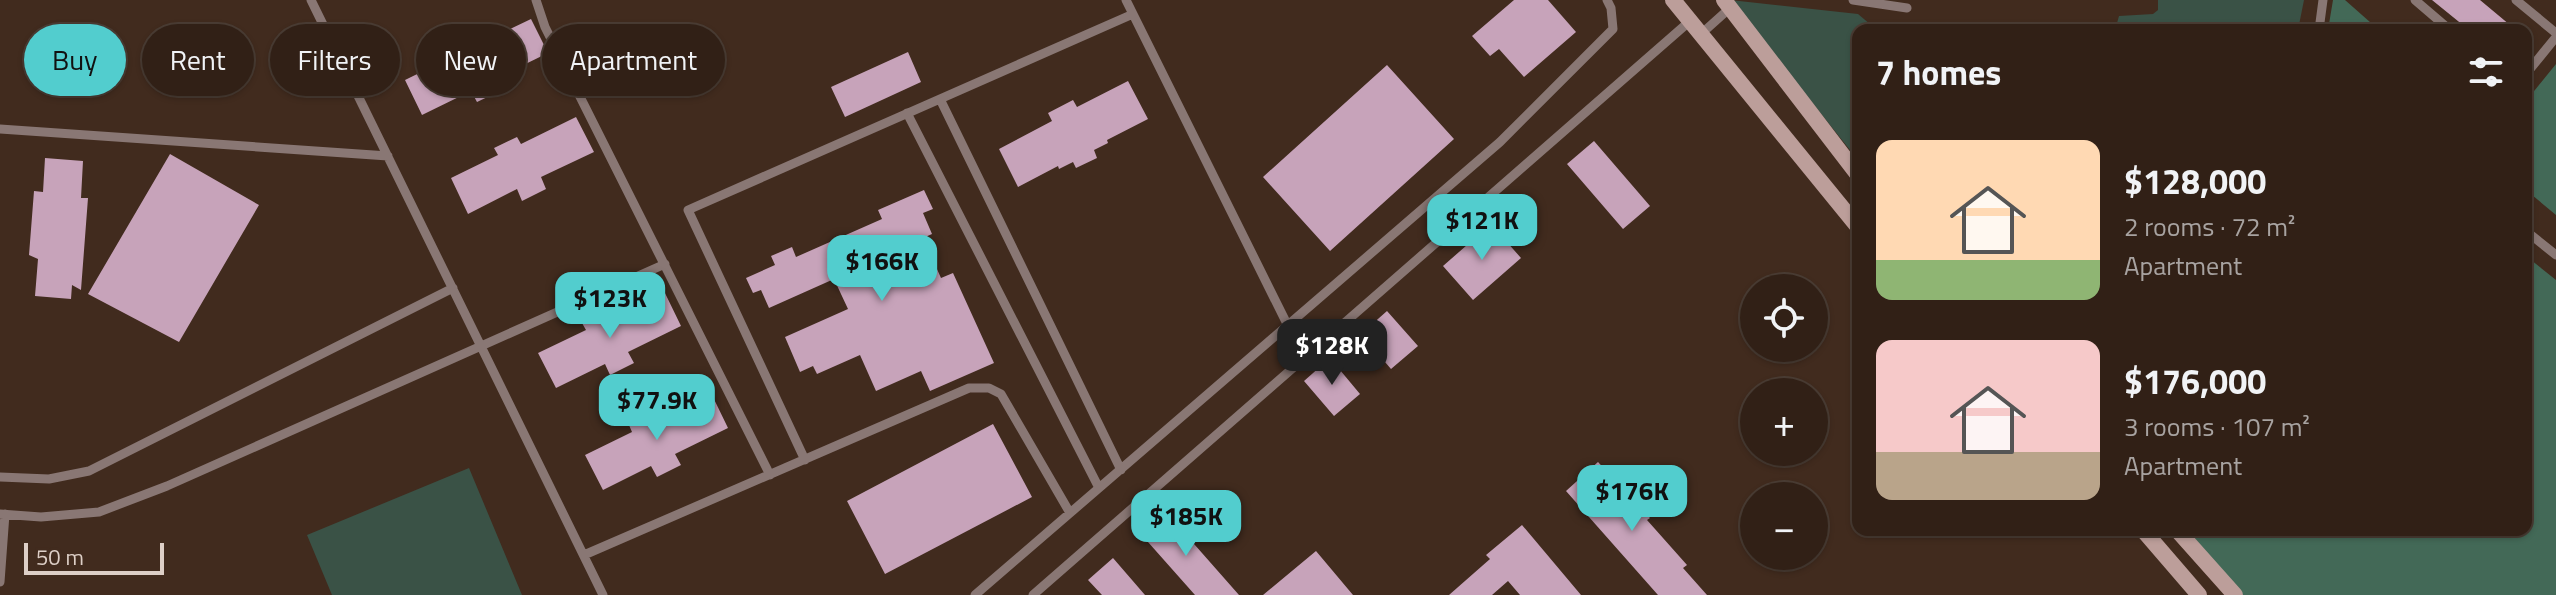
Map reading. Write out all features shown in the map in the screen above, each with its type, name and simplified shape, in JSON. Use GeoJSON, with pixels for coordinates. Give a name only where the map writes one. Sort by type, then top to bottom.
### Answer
{"type":"FeatureCollection","features":[{"type":"Feature","properties":{"kind":"street"},"geometry":{"type":"LineString","coordinates":[[1679,2],[1696,28],[1852,220]]}},
{"type":"Feature","properties":{"kind":"street"},"geometry":{"type":"LineString","coordinates":[[1727,4],[1852,167]]}},
{"type":"Feature","properties":{"kind":"street"},"geometry":{"type":"LineString","coordinates":[[2148,536],[2199,595]]}},
{"type":"Feature","properties":{"kind":"street"},"geometry":{"type":"LineString","coordinates":[[2183,536],[2235,595]]}},
{"type":"Feature","properties":{"kind":"lane"},"geometry":{"type":"LineString","coordinates":[[311,0],[603,595]]}},
{"type":"Feature","properties":{"kind":"lane"},"geometry":{"type":"LineString","coordinates":[[536,0],[545,27],[770,475]]}},
{"type":"Feature","properties":{"kind":"lane"},"geometry":{"type":"LineString","coordinates":[[1126,0],[1290,328]]}},
{"type":"Feature","properties":{"kind":"lane"},"geometry":{"type":"LineString","coordinates":[[975,595],[1290,328],[1500,142],[1613,29],[1607,0]]}},
{"type":"Feature","properties":{"kind":"lane"},"geometry":{"type":"LineString","coordinates":[[1853,0],[1907,8]]}},
{"type":"Feature","properties":{"kind":"lane"},"geometry":{"type":"LineString","coordinates":[[2320,24],[2323,0]]}},
{"type":"Feature","properties":{"kind":"lane"},"geometry":{"type":"LineString","coordinates":[[2415,0],[2443,24]]}},
{"type":"Feature","properties":{"kind":"lane"},"geometry":{"type":"LineString","coordinates":[[2516,0],[2556,35],[2532,66]]}},
{"type":"Feature","properties":{"kind":"lane"},"geometry":{"type":"LineString","coordinates":[[1033,595],[1727,4]]}},
{"type":"Feature","properties":{"kind":"lane"},"geometry":{"type":"LineString","coordinates":[[805,460],[688,210],[1133,14]]}},
{"type":"Feature","properties":{"kind":"lane"},"geometry":{"type":"LineString","coordinates":[[940,99],[1121,470]]}},
{"type":"Feature","properties":{"kind":"lane"},"geometry":{"type":"LineString","coordinates":[[907,113],[1099,488]]}},
{"type":"Feature","properties":{"kind":"lane"},"geometry":{"type":"LineString","coordinates":[[0,129],[388,156]]}},
{"type":"Feature","properties":{"kind":"lane"},"geometry":{"type":"LineString","coordinates":[[2532,236],[2556,255]]}},
{"type":"Feature","properties":{"kind":"lane"},"geometry":{"type":"LineString","coordinates":[[0,582],[3,514],[41,517],[99,512],[167,486],[665,264]]}},
{"type":"Feature","properties":{"kind":"lane"},"geometry":{"type":"LineString","coordinates":[[0,477],[49,479],[89,471],[453,288]]}},
{"type":"Feature","properties":{"kind":"lane"},"geometry":{"type":"LineString","coordinates":[[584,555],[969,388],[989,388],[1001,394],[1070,513]]}},
{"type":"Feature","properties":{"kind":"green space"},"geometry":{"type":"Polygon","coordinates":[[[1730,0],[1858,14],[1870,24],[1852,24],[1852,152],[1730,0]]]}},
{"type":"Feature","properties":{"kind":"green space"},"geometry":{"type":"Polygon","coordinates":[[[2158,0],[2304,0],[2299,24],[2117,24],[2119,16],[2153,14],[2158,10],[2158,0]]]}},
{"type":"Feature","properties":{"kind":"green space"},"geometry":{"type":"Polygon","coordinates":[[[2333,0],[2345,0],[2372,24],[2329,24],[2333,0]]]}},
{"type":"Feature","properties":{"kind":"green space"},"geometry":{"type":"Polygon","coordinates":[[[2556,64],[2556,215],[2532,195],[2532,94],[2556,64]]]}},
{"type":"Feature","properties":{"kind":"green space"},"geometry":{"type":"Polygon","coordinates":[[[2532,261],[2556,280],[2556,595],[2243,595],[2193,536],[2532,536],[2532,261]]]}},
{"type":"Feature","properties":{"kind":"green space"},"geometry":{"type":"Polygon","coordinates":[[[469,468],[522,595],[332,595],[307,535],[469,468]]]}},
{"type":"Feature","properties":{"kind":"building"},"geometry":{"type":"Polygon","coordinates":[[[1514,0],[1548,0],[1576,32],[1524,77],[1499,49],[1490,56],[1472,36],[1514,0]]]}},
{"type":"Feature","properties":{"kind":"building"},"geometry":{"type":"Polygon","coordinates":[[[2432,0],[2480,0],[2509,24],[2462,24],[2432,0]]]}},
{"type":"Feature","properties":{"kind":"building"},"geometry":{"type":"Polygon","coordinates":[[[531,19],[542,41],[542,56],[526,64],[526,24],[521,24],[531,19]]]}},
{"type":"Feature","properties":{"kind":"building"},"geometry":{"type":"Polygon","coordinates":[[[908,52],[921,82],[845,117],[831,87],[908,52]]]}},
{"type":"Feature","properties":{"kind":"building"},"geometry":{"type":"Polygon","coordinates":[[[1387,65],[1454,139],[1330,251],[1263,177],[1387,65]]]}},
{"type":"Feature","properties":{"kind":"building"},"geometry":{"type":"Polygon","coordinates":[[[416,75],[416,96],[461,96],[422,115],[405,80],[416,75]]]}},
{"type":"Feature","properties":{"kind":"building"},"geometry":{"type":"Polygon","coordinates":[[[1128,81],[1148,119],[1107,140],[1108,143],[1094,150],[1097,158],[1076,168],[1073,162],[1059,169],[1058,166],[1018,187],[999,149],[1052,121],[1048,113],[1073,100],[1077,107],[1128,81]]]}},
{"type":"Feature","properties":{"kind":"building"},"geometry":{"type":"Polygon","coordinates":[[[474,96],[490,96],[477,102],[474,96]]]}},
{"type":"Feature","properties":{"kind":"building"},"geometry":{"type":"Polygon","coordinates":[[[576,117],[594,152],[541,177],[546,189],[522,201],[517,189],[468,214],[451,178],[498,155],[494,148],[517,137],[521,144],[576,117]]]}},
{"type":"Feature","properties":{"kind":"building"},"geometry":{"type":"Polygon","coordinates":[[[1594,141],[1650,206],[1623,229],[1567,164],[1594,141]]]}},
{"type":"Feature","properties":{"kind":"building"},"geometry":{"type":"Polygon","coordinates":[[[170,154],[259,205],[179,342],[88,294],[170,154]]]}},
{"type":"Feature","properties":{"kind":"building"},"geometry":{"type":"Polygon","coordinates":[[[45,158],[83,161],[81,198],[88,198],[81,290],[72,285],[71,299],[35,296],[38,259],[29,255],[34,191],[43,192],[45,158]]]}},
{"type":"Feature","properties":{"kind":"building"},"geometry":{"type":"Polygon","coordinates":[[[924,190],[933,209],[923,213],[932,234],[923,238],[941,278],[953,273],[994,363],[930,391],[921,371],[876,391],[860,355],[817,374],[813,366],[800,372],[785,337],[848,309],[834,279],[769,308],[761,290],[753,293],[746,278],[775,265],[771,256],[792,247],[796,257],[882,219],[878,210],[924,190]]]}},
{"type":"Feature","properties":{"kind":"building"},"geometry":{"type":"Polygon","coordinates":[[[1491,224],[1521,258],[1473,300],[1443,266],[1491,224]]]}},
{"type":"Feature","properties":{"kind":"building"},"geometry":{"type":"Polygon","coordinates":[[[664,291],[681,326],[628,352],[634,363],[610,375],[605,364],[556,388],[538,353],[586,330],[582,323],[605,312],[608,318],[664,291]]]}},
{"type":"Feature","properties":{"kind":"building"},"geometry":{"type":"Polygon","coordinates":[[[1387,311],[1418,346],[1391,369],[1361,334],[1387,311]]]}},
{"type":"Feature","properties":{"kind":"building"},"geometry":{"type":"Polygon","coordinates":[[[1330,358],[1360,394],[1334,416],[1304,381],[1330,358]]]}},
{"type":"Feature","properties":{"kind":"building"},"geometry":{"type":"Polygon","coordinates":[[[711,393],[728,428],[675,454],[681,465],[657,477],[651,466],[603,490],[585,455],[632,432],[629,425],[652,414],[655,421],[711,393]]]}},
{"type":"Feature","properties":{"kind":"building"},"geometry":{"type":"Polygon","coordinates":[[[993,424],[1032,497],[885,574],[847,501],[993,424]]]}},
{"type":"Feature","properties":{"kind":"building"},"geometry":{"type":"Polygon","coordinates":[[[1598,462],[1650,518],[1647,520],[1687,565],[1683,568],[1707,595],[1658,595],[1566,491],[1598,462]]]}},
{"type":"Feature","properties":{"kind":"building"},"geometry":{"type":"Polygon","coordinates":[[[1165,511],[1239,595],[1195,595],[1140,533],[1165,511]]]}},
{"type":"Feature","properties":{"kind":"building"},"geometry":{"type":"Polygon","coordinates":[[[1522,525],[1581,595],[1520,595],[1508,581],[1492,595],[1449,595],[1490,559],[1486,555],[1522,525]]]}},
{"type":"Feature","properties":{"kind":"building"},"geometry":{"type":"Polygon","coordinates":[[[1316,551],[1353,595],[1263,595],[1316,551]]]}},
{"type":"Feature","properties":{"kind":"building"},"geometry":{"type":"Polygon","coordinates":[[[1113,558],[1145,595],[1102,595],[1088,580],[1113,558]]]}}]}
